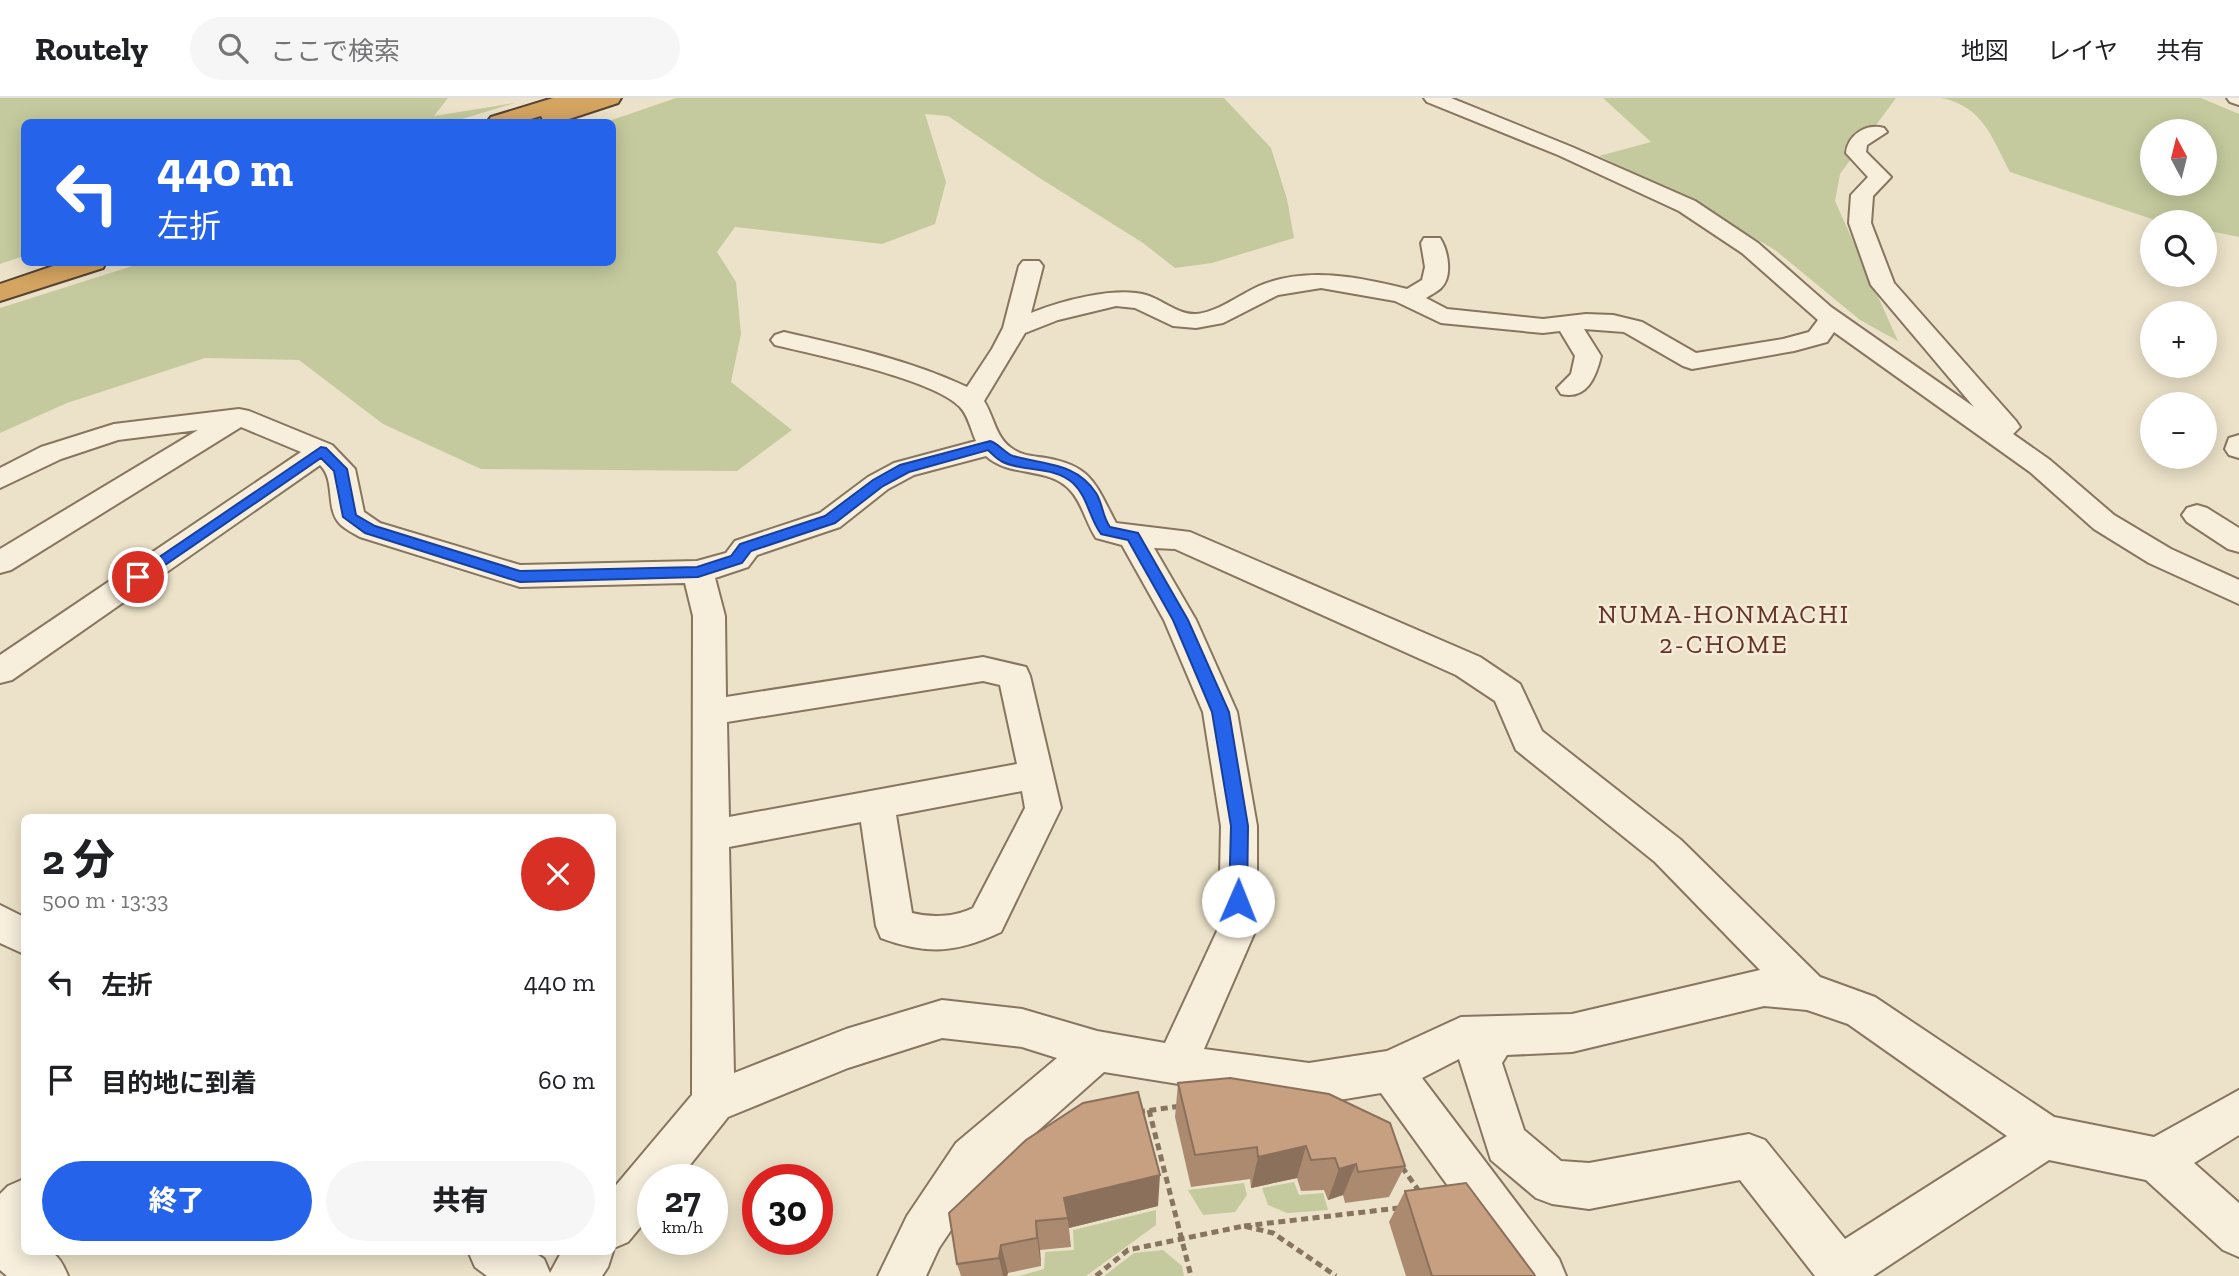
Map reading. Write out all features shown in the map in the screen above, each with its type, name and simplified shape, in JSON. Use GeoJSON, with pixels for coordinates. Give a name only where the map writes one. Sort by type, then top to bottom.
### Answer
{"type":"FeatureCollection","features":[{"type":"Feature","properties":{"kind":"highway"},"geometry":{"type":"LineString","coordinates":[[509,119],[576,98]]}},
{"type":"Feature","properties":{"kind":"highway"},"geometry":{"type":"LineString","coordinates":[[544,119],[610,98]]}},
{"type":"Feature","properties":{"kind":"highway"},"geometry":{"type":"LineString","coordinates":[[0,278],[36,266]]}},
{"type":"Feature","properties":{"kind":"highway"},"geometry":{"type":"LineString","coordinates":[[0,293],[81,266]]}},
{"type":"Feature","properties":{"kind":"street"},"geometry":{"type":"LineString","coordinates":[[1434,98],[1565,151],[1687,206],[1750,248],[1832,319],[2040,466],[2104,522],[2160,556],[2239,593]]}},
{"type":"Feature","properties":{"kind":"street"},"geometry":{"type":"LineString","coordinates":[[1877,132],[1857,142],[1856,153],[1881,177],[1862,195],[1860,223],[1884,285],[2040,466]]}},
{"type":"Feature","properties":{"kind":"street"},"geometry":{"type":"LineString","coordinates":[[1409,298],[1433,283],[1437,267],[1432,243]]}},
{"type":"Feature","properties":{"kind":"street"},"geometry":{"type":"LineString","coordinates":[[971,400],[1005,349],[1015,328],[1031,266]]}},
{"type":"Feature","properties":{"kind":"street"},"geometry":{"type":"LineString","coordinates":[[1015,328],[1050,314],[1116,299],[1140,301],[1182,321],[1196,321],[1214,318],[1270,290],[1302,282],[1352,285],[1409,298],[1441,316],[1543,326],[1586,321],[1613,322],[1633,327],[1692,361],[1785,346],[1818,337],[1832,319]]}},
{"type":"Feature","properties":{"kind":"street"},"geometry":{"type":"LineString","coordinates":[[1569,325],[1588,356],[1583,377],[1570,388]]}},
{"type":"Feature","properties":{"kind":"street"},"geometry":{"type":"LineString","coordinates":[[784,340],[815,346],[944,385],[971,400],[990,446],[1006,458],[1062,470],[1077,479],[1090,495],[1097,519],[1106,531],[1133,537],[1179,539],[1468,666],[1508,693],[1528,740],[1668,851],[1807,991]]}},
{"type":"Feature","properties":{"kind":"street"},"geometry":{"type":"LineString","coordinates":[[0,479],[51,453],[114,432],[239,417],[321,451],[341,469],[350,517],[370,530],[520,576],[698,572],[737,560],[746,548],[830,520],[878,483],[904,468],[990,446]]}},
{"type":"Feature","properties":{"kind":"street"},"geometry":{"type":"LineString","coordinates":[[0,563],[239,417]]}},
{"type":"Feature","properties":{"kind":"street"},"geometry":{"type":"LineString","coordinates":[[0,671],[321,451]]}},
{"type":"Feature","properties":{"kind":"street"},"geometry":{"type":"LineString","coordinates":[[2197,516],[2239,541]]}},
{"type":"Feature","properties":{"kind":"street"},"geometry":{"type":"LineString","coordinates":[[1133,537],[1180,620],[1220,712],[1239,826],[1238,927],[1176,1065]]}},
{"type":"Feature","properties":{"kind":"street"},"geometry":{"type":"LineString","coordinates":[[698,572],[709,616],[713,835],[710,1000],[712,1102]]}},
{"type":"Feature","properties":{"kind":"street"},"geometry":{"type":"LineString","coordinates":[[710,712],[983,668],[1014,676],[1043,808],[987,920],[965,930],[926,934],[895,926],[876,804]]}},
{"type":"Feature","properties":{"kind":"street"},"geometry":{"type":"LineString","coordinates":[[713,835],[1037,774]]}},
{"type":"Feature","properties":{"kind":"street"},"geometry":{"type":"LineString","coordinates":[[0,922],[21,935]]}},
{"type":"Feature","properties":{"kind":"street"},"geometry":{"type":"LineString","coordinates":[[616,1221],[712,1102],[846,1049],[942,1019],[1022,1028],[1097,1051],[1309,1084],[1391,1071],[1461,1037],[1572,1033],[1764,988],[1807,991],[1861,1010],[2045,1137],[2157,1160],[2239,1234]]}},
{"type":"Feature","properties":{"kind":"street"},"geometry":{"type":"LineString","coordinates":[[1495,1036],[1480,1060],[1507,1144],[1552,1182],[1589,1186],[1749,1156],[1840,1270],[2045,1137]]}},
{"type":"Feature","properties":{"kind":"street"},"geometry":{"type":"LineString","coordinates":[[902,1276],[923,1232],[972,1159],[1097,1051]]}},
{"type":"Feature","properties":{"kind":"street"},"geometry":{"type":"LineString","coordinates":[[1391,1071],[1542,1276]]}},
{"type":"Feature","properties":{"kind":"street"},"geometry":{"type":"LineString","coordinates":[[2157,1160],[2239,1111]]}},
{"type":"Feature","properties":{"kind":"street"},"geometry":{"type":"LineString","coordinates":[[0,1227],[21,1205]]}},
{"type":"Feature","properties":{"kind":"street"},"geometry":{"type":"LineString","coordinates":[[0,1240],[44,1276]]}},
{"type":"Feature","properties":{"kind":"street"},"geometry":{"type":"LineString","coordinates":[[497,1255],[527,1276]]}},
{"type":"Feature","properties":{"kind":"street"},"geometry":{"type":"LineString","coordinates":[[572,1276],[589,1255]]}},
{"type":"Feature","properties":{"kind":"path"},"geometry":{"type":"LineString","coordinates":[[1136,1113],[1188,1105]]}},
{"type":"Feature","properties":{"kind":"path"},"geometry":{"type":"LineString","coordinates":[[1149,1110],[1191,1276]]}},
{"type":"Feature","properties":{"kind":"path"},"geometry":{"type":"LineString","coordinates":[[1399,1163],[1429,1204]]}},
{"type":"Feature","properties":{"kind":"path"},"geometry":{"type":"LineString","coordinates":[[1096,1276],[1128,1250],[1244,1226],[1403,1207]]}},
{"type":"Feature","properties":{"kind":"path"},"geometry":{"type":"LineString","coordinates":[[1244,1226],[1273,1233],[1336,1276]]}},
{"type":"Feature","properties":{"kind":"green space"},"geometry":{"type":"Polygon","coordinates":[[[0,98],[448,98],[434,116],[515,103],[462,119],[21,119],[21,257],[0,264],[0,98]]]}},
{"type":"Feature","properties":{"kind":"green space"},"geometry":{"type":"Polygon","coordinates":[[[676,98],[1224,98],[1271,148],[1287,199],[1294,238],[1212,263],[1175,268],[1143,243],[948,116],[925,114],[946,182],[935,224],[882,244],[735,227],[717,252],[736,282],[741,334],[731,382],[792,430],[737,471],[481,469],[383,424],[299,360],[205,358],[67,403],[0,433],[0,308],[133,266],[616,266],[615,119],[676,98]]]}},
{"type":"Feature","properties":{"kind":"green space"},"geometry":{"type":"Polygon","coordinates":[[[1603,98],[1896,98],[1840,174],[1835,201],[1898,341],[1860,320],[1775,250],[1694,202],[1599,156],[1651,142],[1603,98]]]}},
{"type":"Feature","properties":{"kind":"green space"},"geometry":{"type":"Polygon","coordinates":[[[1941,98],[2201,98],[2239,114],[2239,237],[2217,232],[2217,210],[2140,210],[2140,215],[2010,172],[1984,125],[1967,108],[1941,98]]]}},
{"type":"Feature","properties":{"kind":"green space"},"geometry":{"type":"Polygon","coordinates":[[[1294,1182],[1299,1195],[1323,1193],[1328,1210],[1287,1213],[1268,1205],[1262,1188],[1294,1182]]]}},
{"type":"Feature","properties":{"kind":"green space"},"geometry":{"type":"Polygon","coordinates":[[[1244,1183],[1247,1195],[1235,1212],[1203,1215],[1188,1190],[1244,1183]]]}},
{"type":"Feature","properties":{"kind":"green space"},"geometry":{"type":"Polygon","coordinates":[[[1156,1210],[1156,1225],[1086,1276],[1019,1276],[1044,1269],[1045,1252],[1074,1250],[1073,1230],[1156,1210]]]}},
{"type":"Feature","properties":{"kind":"green space"},"geometry":{"type":"Polygon","coordinates":[[[1163,1250],[1182,1266],[1184,1276],[1104,1276],[1134,1253],[1163,1250]]]}},
{"type":"Feature","properties":{"kind":"building"},"geometry":{"type":"Polygon","coordinates":[[[1230,1078],[1329,1094],[1390,1123],[1405,1166],[1358,1172],[1356,1164],[1339,1169],[1335,1158],[1311,1160],[1306,1146],[1258,1157],[1257,1147],[1195,1155],[1178,1083],[1230,1078]]]}},
{"type":"Feature","properties":{"kind":"building"},"geometry":{"type":"Polygon","coordinates":[[[1138,1092],[1160,1175],[1064,1198],[1068,1218],[1036,1221],[1037,1238],[1001,1245],[999,1258],[957,1264],[949,1213],[1026,1140],[1083,1103],[1138,1092]]]}},
{"type":"Feature","properties":{"kind":"building"},"geometry":{"type":"Polygon","coordinates":[[[1466,1183],[1535,1276],[1432,1276],[1405,1191],[1466,1183]]]}},
{"type":"Feature","properties":{"kind":"district","name":"NUMA-HONMACHI 2-CHOME"},"geometry":{"type":"Point","coordinates":[1724,629]}},
{"type":"Feature","properties":{"kind":"route"},"geometry":{"type":"LineString","coordinates":[[138,577],[321,451],[341,469],[350,517],[370,530],[520,576],[698,572],[737,560],[746,548],[830,520],[878,483],[904,468],[990,446],[1006,458],[1062,470],[1077,479],[1090,495],[1097,519],[1106,531],[1133,537],[1180,620],[1220,712],[1239,826],[1238,901]]}}]}
